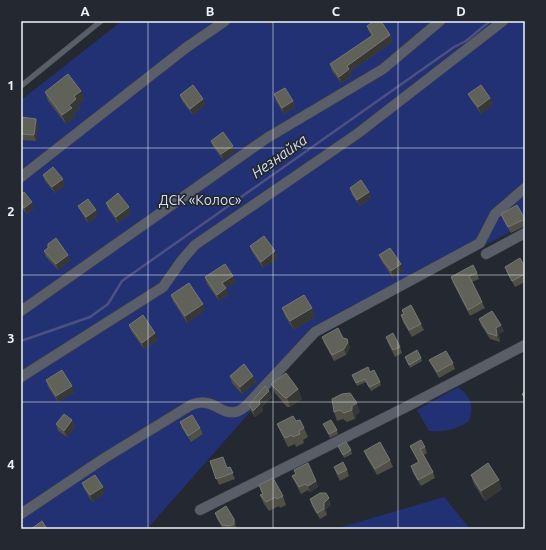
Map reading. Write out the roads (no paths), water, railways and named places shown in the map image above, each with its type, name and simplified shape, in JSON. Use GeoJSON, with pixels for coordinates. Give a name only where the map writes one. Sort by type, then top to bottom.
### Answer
{"type":"FeatureCollection","features":[{"type":"Feature","properties":{"kind":"street"},"geometry":{"type":"LineString","coordinates":[[21,177],[187,47],[225,21]]}},
{"type":"Feature","properties":{"kind":"street"},"geometry":{"type":"LineString","coordinates":[[21,311],[267,138],[378,72],[440,21]]}},
{"type":"Feature","properties":{"kind":"street"},"geometry":{"type":"LineString","coordinates":[[21,377],[163,287],[182,260],[196,245],[358,134],[503,21]]}},
{"type":"Feature","properties":{"kind":"street"},"geometry":{"type":"LineString","coordinates":[[21,514],[103,459],[191,405],[205,401],[230,412],[234,413],[240,410],[246,406],[315,332],[480,243],[496,214],[525,188]]}},
{"type":"Feature","properties":{"kind":"street"},"geometry":{"type":"LineString","coordinates":[[486,254],[525,233]]}},
{"type":"Feature","properties":{"kind":"street"},"geometry":{"type":"LineString","coordinates":[[200,510],[406,407],[525,345]]}},
{"type":"Feature","properties":{"kind":"lane"},"geometry":{"type":"LineString","coordinates":[[21,86],[101,21]]}},
{"type":"Feature","properties":{"kind":"waterway","name":"Незнайка"},"geometry":{"type":"LineString","coordinates":[[21,341],[90,317],[108,304],[122,281],[454,47],[466,41],[490,21]]}},
{"type":"Feature","properties":{"kind":"park label","name":"ДСК «Колос»"},"geometry":{"type":"Point","coordinates":[200,200]}}]}
